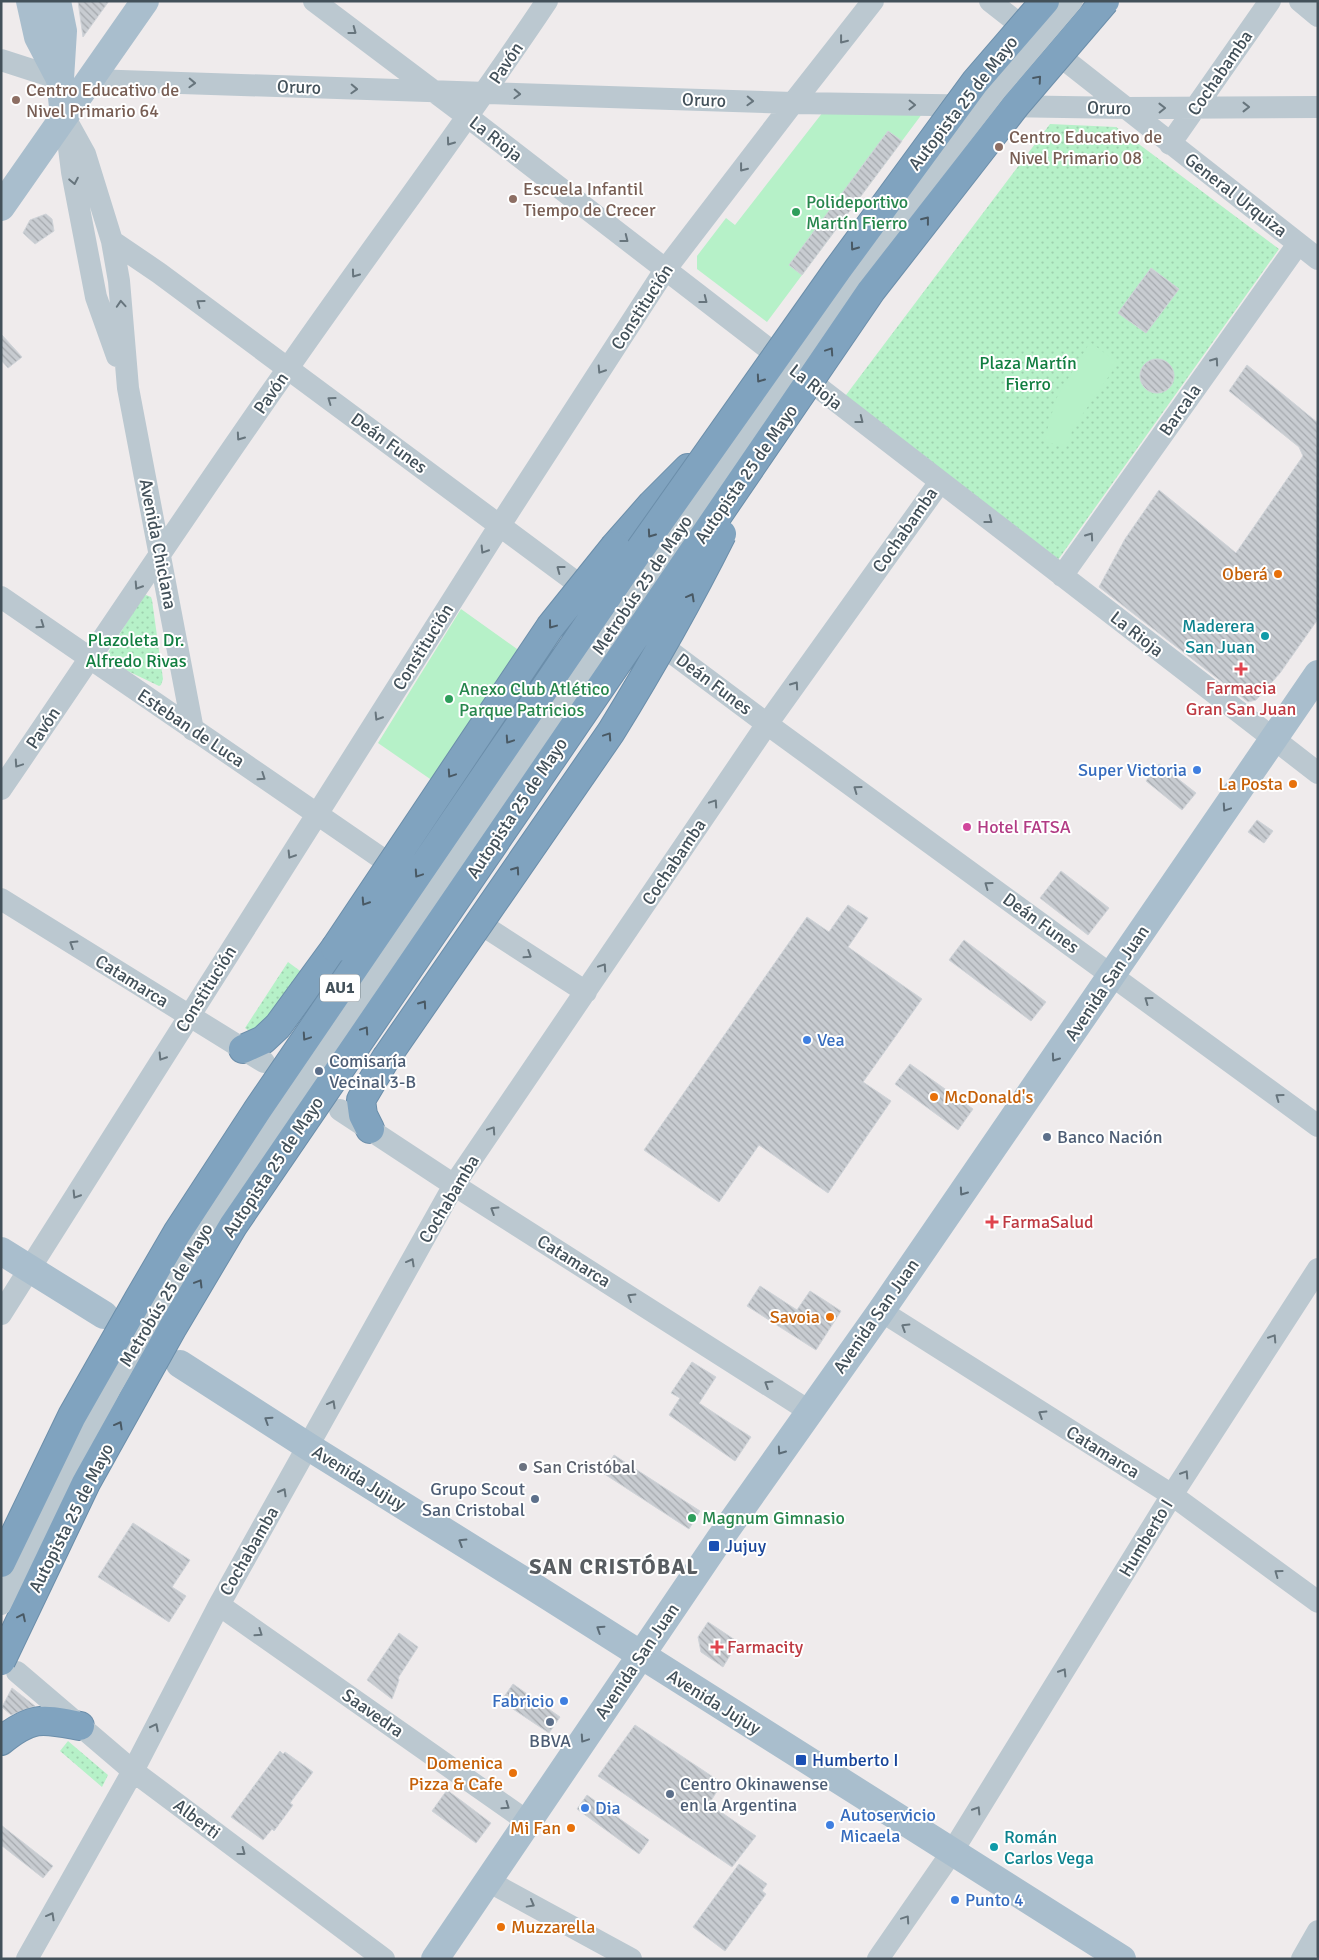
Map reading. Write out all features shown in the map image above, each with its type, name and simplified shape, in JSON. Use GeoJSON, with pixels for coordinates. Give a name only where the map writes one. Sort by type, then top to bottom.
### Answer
{"type":"FeatureCollection","features":[{"type":"Feature","properties":{"kind":"highway","name":"Autopista 25 de Mayo"},"geometry":{"type":"LineString","coordinates":[[1,1564],[72,1416],[138,1300],[206,1187],[624,572],[838,269],[976,82],[1045,1]]}},
{"type":"Feature","properties":{"kind":"highway","name":"Autopista 25 de Mayo"},"geometry":{"type":"LineString","coordinates":[[9,1666],[86,1483],[232,1226],[871,291],[1016,105],[1105,1]]}},
{"type":"Feature","properties":{"kind":"highway"},"geometry":{"type":"LineString","coordinates":[[253,1056],[263,1040],[278,1026],[335,948],[550,627],[635,523],[720,437]]}},
{"type":"Feature","properties":{"kind":"highway"},"geometry":{"type":"LineString","coordinates":[[370,1129],[363,1115],[361,1100],[386,1058],[621,716],[693,593],[764,450]]}},
{"type":"Feature","properties":{"kind":"highway"},"geometry":{"type":"LineString","coordinates":[[1,1742],[17,1730],[37,1721],[51,1720],[80,1726]]}},
{"type":"Feature","properties":{"kind":"main road","name":"Avenida Chiclana"},"geometry":{"type":"LineString","coordinates":[[30,1],[38,37],[60,79]]}},
{"type":"Feature","properties":{"kind":"main road","name":"Avenida Chiclana"},"geometry":{"type":"LineString","coordinates":[[57,1],[63,31],[60,79],[64,116]]}},
{"type":"Feature","properties":{"kind":"main road"},"geometry":{"type":"LineString","coordinates":[[1,207],[145,1]]}},
{"type":"Feature","properties":{"kind":"main road","name":"Avenida San Juan"},"geometry":{"type":"LineString","coordinates":[[435,1959],[809,1410],[881,1311],[1113,975],[1272,738],[1318,674]]}},
{"type":"Feature","properties":{"kind":"main road"},"geometry":{"type":"LineString","coordinates":[[1,1251],[104,1315]]}},
{"type":"Feature","properties":{"kind":"main road","name":"Avenida Jujuy"},"geometry":{"type":"LineString","coordinates":[[180,1364],[308,1447],[530,1584],[1122,1959]]}},
{"type":"Feature","properties":{"kind":"street"},"geometry":{"type":"LineString","coordinates":[[1,60],[60,79],[44,1]]}},
{"type":"Feature","properties":{"kind":"street","name":"La Rioja"},"geometry":{"type":"LineString","coordinates":[[314,1],[468,117],[1318,773]]}},
{"type":"Feature","properties":{"kind":"street","name":"Pavón"},"geometry":{"type":"LineString","coordinates":[[1,789],[90,659],[159,553],[288,368],[486,92],[547,1]]}},
{"type":"Feature","properties":{"kind":"street","name":"Constitución"},"geometry":{"type":"LineString","coordinates":[[1,1314],[500,525],[665,270],[793,102],[873,1]]}},
{"type":"Feature","properties":{"kind":"street","name":"General Urquiza"},"geometry":{"type":"LineString","coordinates":[[990,1],[1318,259]]}},
{"type":"Feature","properties":{"kind":"street","name":"Metrobús 25 de Mayo"},"geometry":{"type":"LineString","coordinates":[[1,1604],[110,1390],[215,1212],[852,278],[994,93],[1072,1]]}},
{"type":"Feature","properties":{"kind":"street","name":"Cochabamba"},"geometry":{"type":"LineString","coordinates":[[1170,144],[1270,1]]}},
{"type":"Feature","properties":{"kind":"street"},"geometry":{"type":"LineString","coordinates":[[1300,1],[1318,16]]}},
{"type":"Feature","properties":{"kind":"street","name":"Oruro"},"geometry":{"type":"LineString","coordinates":[[91,80],[793,102],[1126,108],[1318,107]]}},
{"type":"Feature","properties":{"kind":"street","name":"Avenida Chiclana"},"geometry":{"type":"LineString","coordinates":[[64,116],[85,154],[112,241],[119,281],[128,388],[193,730]]}},
{"type":"Feature","properties":{"kind":"street","name":"Avenida Chiclana"},"geometry":{"type":"LineString","coordinates":[[64,116],[72,172],[96,297],[128,388]]}},
{"type":"Feature","properties":{"kind":"street","name":"Deán Funes"},"geometry":{"type":"LineString","coordinates":[[112,241],[159,273],[767,724],[1318,1126]]}},
{"type":"Feature","properties":{"kind":"street","name":"Barcala"},"geometry":{"type":"LineString","coordinates":[[1062,576],[1298,244]]}},
{"type":"Feature","properties":{"kind":"street","name":"Cochabamba"},"geometry":{"type":"LineString","coordinates":[[27,1959],[133,1771],[219,1605],[454,1185],[767,724],[940,482]]}},
{"type":"Feature","properties":{"kind":"street","name":"Esteban de Luca"},"geometry":{"type":"LineString","coordinates":[[1,597],[381,858]]}},
{"type":"Feature","properties":{"kind":"street","name":"Catamarca"},"geometry":{"type":"LineString","coordinates":[[1,899],[253,1056]]}},
{"type":"Feature","properties":{"kind":"street"},"geometry":{"type":"LineString","coordinates":[[487,928],[586,992]]}},
{"type":"Feature","properties":{"kind":"street","name":"Catamarca"},"geometry":{"type":"LineString","coordinates":[[340,1110],[454,1185],[809,1410]]}},
{"type":"Feature","properties":{"kind":"street","name":"Humberto I"},"geometry":{"type":"LineString","coordinates":[[878,1959],[952,1852],[1172,1495],[1318,1269]]}},
{"type":"Feature","properties":{"kind":"street","name":"Catamarca"},"geometry":{"type":"LineString","coordinates":[[881,1311],[1172,1495],[1318,1602]]}},
{"type":"Feature","properties":{"kind":"street","name":"Saavedra"},"geometry":{"type":"LineString","coordinates":[[219,1605],[528,1822]]}},
{"type":"Feature","properties":{"kind":"street","name":"Alberti"},"geometry":{"type":"LineString","coordinates":[[9,1666],[133,1771],[384,1959]]}},
{"type":"Feature","properties":{"kind":"street"},"geometry":{"type":"LineString","coordinates":[[488,1881],[631,1959]]}},
{"type":"Feature","properties":{"kind":"street"},"geometry":{"type":"LineString","coordinates":[[1302,1959],[1318,1932]]}},
{"type":"Feature","properties":{"kind":"green space","name":"Polideportivo Martín Fierro"},"geometry":{"type":"Polygon","coordinates":[[[823,112],[922,114],[767,322],[697,269],[697,256],[726,218],[735,225],[823,112]]]}},
{"type":"Feature","properties":{"kind":"green space","name":"Plaza Martín Fierro"},"geometry":{"type":"Polygon","coordinates":[[[1050,124],[1116,127],[1279,249],[1055,564],[843,399],[1050,124]]]}},
{"type":"Feature","properties":{"kind":"green space"},"geometry":{"type":"Polygon","coordinates":[[[1090,342],[1118,363],[1073,428],[1066,448],[1044,441],[1056,399],[1090,342]]]}},
{"type":"Feature","properties":{"kind":"green space","name":"Plazoleta Dr. Alfredo Rivas"},"geometry":{"type":"Polygon","coordinates":[[[143,596],[151,597],[152,600],[163,679],[159,686],[109,662],[106,656],[143,596]]]}},
{"type":"Feature","properties":{"kind":"green space","name":"Anexo Club Atlético Parque Patricios"},"geometry":{"type":"Polygon","coordinates":[[[461,609],[524,654],[433,781],[378,743],[461,609]]]}},
{"type":"Feature","properties":{"kind":"green space"},"geometry":{"type":"Polygon","coordinates":[[[288,962],[303,973],[274,1020],[252,1033],[245,1028],[288,962]]]}},
{"type":"Feature","properties":{"kind":"green space"},"geometry":{"type":"Polygon","coordinates":[[[68,1741],[108,1775],[102,1787],[60,1751],[68,1741]]]}},
{"type":"Feature","properties":{"kind":"building"},"geometry":{"type":"Polygon","coordinates":[[[78,1],[109,1],[83,37],[78,1]]]}},
{"type":"Feature","properties":{"kind":"building"},"geometry":{"type":"Polygon","coordinates":[[[888,131],[902,141],[802,275],[789,265],[888,131]]]}},
{"type":"Feature","properties":{"kind":"building"},"geometry":{"type":"Polygon","coordinates":[[[46,214],[52,219],[54,231],[35,244],[23,233],[30,220],[46,214]]]}},
{"type":"Feature","properties":{"kind":"building"},"geometry":{"type":"Polygon","coordinates":[[[1151,268],[1179,289],[1146,333],[1118,313],[1151,268]]]}},
{"type":"Feature","properties":{"kind":"building"},"geometry":{"type":"Polygon","coordinates":[[[1,334],[22,357],[8,368],[1,360],[1,334]]]}},
{"type":"Feature","properties":{"kind":"building"},"geometry":{"type":"Polygon","coordinates":[[[1157,359],[1169,364],[1174,376],[1169,388],[1157,393],[1145,388],[1140,376],[1145,364],[1157,359]]]}},
{"type":"Feature","properties":{"kind":"building"},"geometry":{"type":"Polygon","coordinates":[[[1247,365],[1318,423],[1318,619],[1280,673],[1256,700],[1248,702],[1099,587],[1125,539],[1159,490],[1236,553],[1303,456],[1299,447],[1229,391],[1247,365]]]}},
{"type":"Feature","properties":{"kind":"building"},"geometry":{"type":"Polygon","coordinates":[[[1159,764],[1196,793],[1182,810],[1146,781],[1159,764]]]}},
{"type":"Feature","properties":{"kind":"building"},"geometry":{"type":"Polygon","coordinates":[[[1257,820],[1273,831],[1264,843],[1248,832],[1257,820]]]}},
{"type":"Feature","properties":{"kind":"building"},"geometry":{"type":"Polygon","coordinates":[[[1061,871],[1109,908],[1088,935],[1040,898],[1061,871]]]}},
{"type":"Feature","properties":{"kind":"building","name":"Vea"},"geometry":{"type":"Polygon","coordinates":[[[848,905],[868,918],[848,947],[922,999],[863,1082],[891,1101],[828,1193],[759,1145],[719,1202],[644,1150],[807,917],[829,932],[848,905]]]}},
{"type":"Feature","properties":{"kind":"building"},"geometry":{"type":"Polygon","coordinates":[[[964,940],[1046,1002],[1031,1021],[949,960],[964,940]]]}},
{"type":"Feature","properties":{"kind":"building","name":"McDonald's"},"geometry":{"type":"Polygon","coordinates":[[[910,1064],[973,1109],[958,1130],[895,1084],[910,1064]]]}},
{"type":"Feature","properties":{"kind":"building"},"geometry":{"type":"Polygon","coordinates":[[[760,1286],[797,1310],[810,1291],[841,1311],[816,1350],[747,1306],[760,1286]]]}},
{"type":"Feature","properties":{"kind":"building"},"geometry":{"type":"Polygon","coordinates":[[[692,1362],[716,1377],[699,1403],[751,1437],[735,1461],[669,1415],[680,1398],[671,1393],[692,1362]]]}},
{"type":"Feature","properties":{"kind":"building"},"geometry":{"type":"Polygon","coordinates":[[[614,1455],[700,1511],[689,1529],[603,1473],[614,1455]]]}},
{"type":"Feature","properties":{"kind":"building"},"geometry":{"type":"Polygon","coordinates":[[[133,1523],[190,1560],[172,1587],[186,1596],[169,1622],[98,1577],[133,1523]]]}},
{"type":"Feature","properties":{"kind":"building","name":"Farmacity"},"geometry":{"type":"Polygon","coordinates":[[[708,1622],[738,1642],[723,1667],[701,1652],[698,1637],[708,1622]]]}},
{"type":"Feature","properties":{"kind":"building"},"geometry":{"type":"Polygon","coordinates":[[[399,1633],[418,1647],[398,1678],[399,1680],[392,1699],[367,1680],[399,1633]]]}},
{"type":"Feature","properties":{"kind":"building"},"geometry":{"type":"Polygon","coordinates":[[[513,1684],[560,1717],[549,1733],[501,1701],[513,1684]]]}},
{"type":"Feature","properties":{"kind":"building"},"geometry":{"type":"Polygon","coordinates":[[[12,1688],[35,1706],[11,1715],[2,1707],[12,1688]]]}},
{"type":"Feature","properties":{"kind":"building","name":"Centro Okinawense en la Argentina"},"geometry":{"type":"Polygon","coordinates":[[[635,1725],[722,1783],[709,1804],[756,1836],[732,1867],[598,1776],[635,1725]]]}},
{"type":"Feature","properties":{"kind":"building"},"geometry":{"type":"Polygon","coordinates":[[[280,1751],[283,1754],[285,1752],[313,1772],[290,1803],[293,1805],[274,1831],[272,1829],[263,1840],[231,1817],[280,1751]]]}},
{"type":"Feature","properties":{"kind":"building"},"geometry":{"type":"Polygon","coordinates":[[[447,1790],[491,1823],[476,1843],[432,1811],[447,1790]]]}},
{"type":"Feature","properties":{"kind":"building"},"geometry":{"type":"Polygon","coordinates":[[[587,1795],[649,1840],[639,1854],[577,1809],[587,1795]]]}},
{"type":"Feature","properties":{"kind":"building"},"geometry":{"type":"Polygon","coordinates":[[[1,1825],[53,1866],[43,1878],[1,1845],[1,1825]]]}},
{"type":"Feature","properties":{"kind":"building"},"geometry":{"type":"Polygon","coordinates":[[[739,1864],[767,1884],[762,1891],[766,1894],[725,1951],[693,1927],[739,1864]]]}},
{"type":"Feature","properties":{"kind":"place","name":"Centro Educativo de Nivel Primario 64"},"geometry":{"type":"Point","coordinates":[16,100]}},
{"type":"Feature","properties":{"kind":"place","name":"Centro Educativo de Nivel Primario 08"},"geometry":{"type":"Point","coordinates":[999,147]}},
{"type":"Feature","properties":{"kind":"place","name":"Escuela Infantil Tiempo de Crecer"},"geometry":{"type":"Point","coordinates":[513,199]}},
{"type":"Feature","properties":{"kind":"place","name":"Polideportivo Martín Fierro"},"geometry":{"type":"Point","coordinates":[796,212]}},
{"type":"Feature","properties":{"kind":"place","name":"Oberá"},"geometry":{"type":"Point","coordinates":[1278,574]}},
{"type":"Feature","properties":{"kind":"place","name":"Maderera San Juan"},"geometry":{"type":"Point","coordinates":[1265,636]}},
{"type":"Feature","properties":{"kind":"place","name":"Farmacia Gran San Juan"},"geometry":{"type":"Point","coordinates":[1241,669]}},
{"type":"Feature","properties":{"kind":"place","name":"Anexo Club Atlético Parque Patricios"},"geometry":{"type":"Point","coordinates":[449,699]}},
{"type":"Feature","properties":{"kind":"place","name":"Super Victoria"},"geometry":{"type":"Point","coordinates":[1197,770]}},
{"type":"Feature","properties":{"kind":"place","name":"La Posta"},"geometry":{"type":"Point","coordinates":[1293,784]}},
{"type":"Feature","properties":{"kind":"place","name":"Hotel FATSA"},"geometry":{"type":"Point","coordinates":[967,827]}},
{"type":"Feature","properties":{"kind":"place","name":"Vea"},"geometry":{"type":"Point","coordinates":[807,1040]}},
{"type":"Feature","properties":{"kind":"place","name":"Comisaría Vecinal 3-B"},"geometry":{"type":"Point","coordinates":[319,1071]}},
{"type":"Feature","properties":{"kind":"place","name":"McDonald's"},"geometry":{"type":"Point","coordinates":[934,1097]}},
{"type":"Feature","properties":{"kind":"place","name":"Banco Nación"},"geometry":{"type":"Point","coordinates":[1047,1137]}},
{"type":"Feature","properties":{"kind":"place","name":"FarmaSalud"},"geometry":{"type":"Point","coordinates":[992,1222]}},
{"type":"Feature","properties":{"kind":"place","name":"Savoia"},"geometry":{"type":"Point","coordinates":[830,1317]}},
{"type":"Feature","properties":{"kind":"place","name":"San Cristóbal"},"geometry":{"type":"Point","coordinates":[523,1467]}},
{"type":"Feature","properties":{"kind":"place","name":"Grupo Scout San Cristobal"},"geometry":{"type":"Point","coordinates":[535,1499]}},
{"type":"Feature","properties":{"kind":"place","name":"Magnum Gimnasio"},"geometry":{"type":"Point","coordinates":[692,1518]}},
{"type":"Feature","properties":{"kind":"place","name":"Jujuy"},"geometry":{"type":"Point","coordinates":[714,1546]}},
{"type":"Feature","properties":{"kind":"place","name":"Farmacity"},"geometry":{"type":"Point","coordinates":[717,1647]}},
{"type":"Feature","properties":{"kind":"place","name":"Fabricio"},"geometry":{"type":"Point","coordinates":[564,1701]}},
{"type":"Feature","properties":{"kind":"place","name":"BBVA"},"geometry":{"type":"Point","coordinates":[550,1722]}},
{"type":"Feature","properties":{"kind":"place","name":"Humberto I"},"geometry":{"type":"Point","coordinates":[801,1760]}},
{"type":"Feature","properties":{"kind":"place","name":"Domenica Pizza & Cafe"},"geometry":{"type":"Point","coordinates":[513,1773]}},
{"type":"Feature","properties":{"kind":"place","name":"Centro Okinawense en la Argentina"},"geometry":{"type":"Point","coordinates":[670,1794]}},
{"type":"Feature","properties":{"kind":"place","name":"Dia"},"geometry":{"type":"Point","coordinates":[585,1808]}},
{"type":"Feature","properties":{"kind":"place","name":"Autoservicio Micaela"},"geometry":{"type":"Point","coordinates":[830,1825]}},
{"type":"Feature","properties":{"kind":"place","name":"Mi Fan"},"geometry":{"type":"Point","coordinates":[571,1828]}},
{"type":"Feature","properties":{"kind":"place","name":"Román Carlos Vega"},"geometry":{"type":"Point","coordinates":[994,1847]}},
{"type":"Feature","properties":{"kind":"place","name":"Punto 4"},"geometry":{"type":"Point","coordinates":[955,1900]}},
{"type":"Feature","properties":{"kind":"place","name":"Muzzarella"},"geometry":{"type":"Point","coordinates":[501,1927]}},
{"type":"Feature","properties":{"kind":"district","name":"SAN CRISTÓBAL"},"geometry":{"type":"Point","coordinates":[614,1566]}}]}
